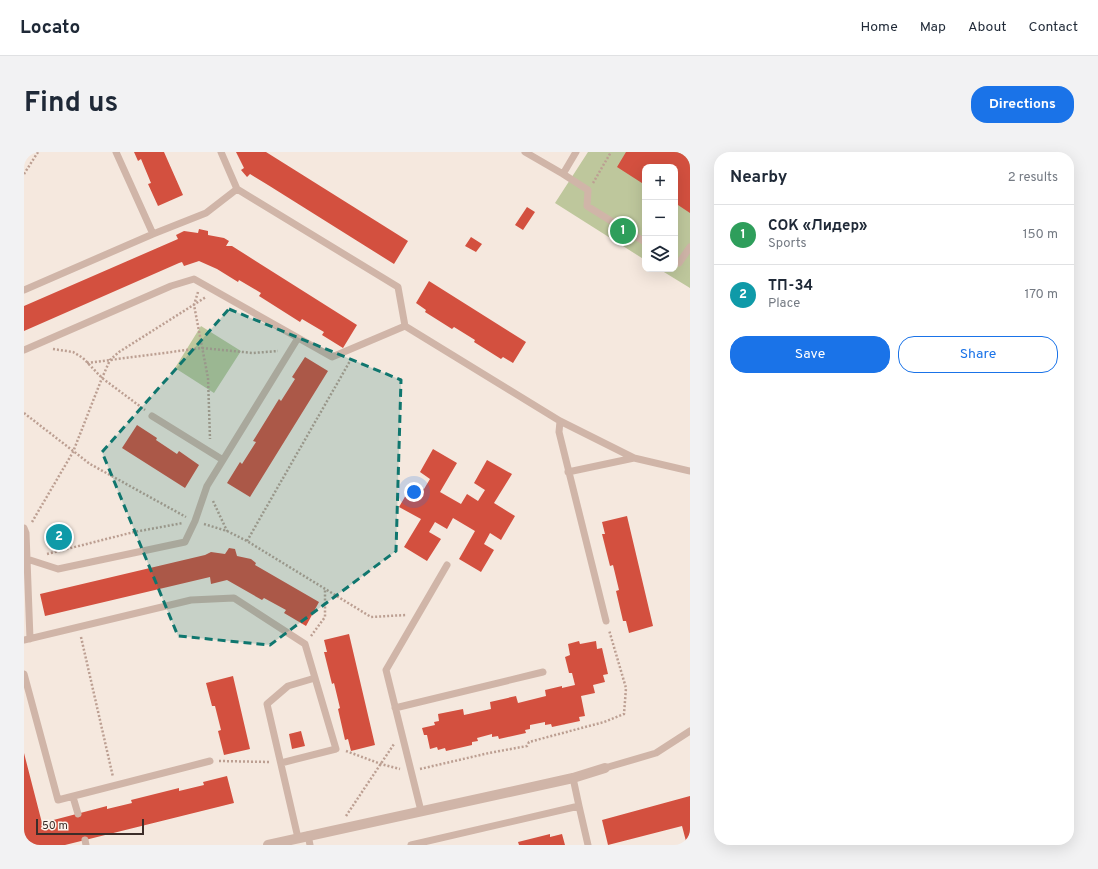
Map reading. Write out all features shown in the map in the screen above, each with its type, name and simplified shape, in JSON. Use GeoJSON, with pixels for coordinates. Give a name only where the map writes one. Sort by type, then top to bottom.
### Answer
{"type":"FeatureCollection","features":[{"type":"Feature","properties":{"kind":"street"},"geometry":{"type":"LineString","coordinates":[[268,845],[306,839],[338,829],[573,778],[605,768]]}},
{"type":"Feature","properties":{"kind":"lane"},"geometry":{"type":"LineString","coordinates":[[116,152],[153,234]]}},
{"type":"Feature","properties":{"kind":"lane"},"geometry":{"type":"LineString","coordinates":[[221,152],[237,189],[398,287],[405,326],[560,421],[634,458],[690,471]]}},
{"type":"Feature","properties":{"kind":"lane"},"geometry":{"type":"LineString","coordinates":[[525,152],[588,190],[587,206],[642,240]]}},
{"type":"Feature","properties":{"kind":"lane"},"geometry":{"type":"LineString","coordinates":[[562,174],[576,152]]}},
{"type":"Feature","properties":{"kind":"lane"},"geometry":{"type":"LineString","coordinates":[[24,290],[153,234],[206,213],[237,189]]}},
{"type":"Feature","properties":{"kind":"lane"},"geometry":{"type":"LineString","coordinates":[[678,262],[690,247]]}},
{"type":"Feature","properties":{"kind":"lane"},"geometry":{"type":"LineString","coordinates":[[24,350],[171,286],[194,279],[332,357],[405,326]]}},
{"type":"Feature","properties":{"kind":"lane"},"geometry":{"type":"LineString","coordinates":[[26,559],[58,569],[185,542],[207,486],[298,338]]}},
{"type":"Feature","properties":{"kind":"lane"},"geometry":{"type":"LineString","coordinates":[[152,416],[223,460]]}},
{"type":"Feature","properties":{"kind":"lane"},"geometry":{"type":"LineString","coordinates":[[560,421],[559,432],[568,472],[606,621]]}},
{"type":"Feature","properties":{"kind":"lane"},"geometry":{"type":"LineString","coordinates":[[568,472],[634,458]]}},
{"type":"Feature","properties":{"kind":"lane"},"geometry":{"type":"LineString","coordinates":[[25,530],[27,639],[191,600],[234,598],[305,644],[336,749],[281,763]]}},
{"type":"Feature","properties":{"kind":"lane"},"geometry":{"type":"LineString","coordinates":[[421,811],[386,670],[447,565]]}},
{"type":"Feature","properties":{"kind":"lane"},"geometry":{"type":"LineString","coordinates":[[395,708],[542,672]]}},
{"type":"Feature","properties":{"kind":"lane"},"geometry":{"type":"LineString","coordinates":[[24,674],[58,800],[210,761]]}},
{"type":"Feature","properties":{"kind":"lane"},"geometry":{"type":"LineString","coordinates":[[306,839],[281,763],[267,704],[288,686],[314,678]]}},
{"type":"Feature","properties":{"kind":"lane"},"geometry":{"type":"LineString","coordinates":[[605,768],[656,753],[690,731]]}},
{"type":"Feature","properties":{"kind":"lane"},"geometry":{"type":"LineString","coordinates":[[573,778],[588,845]]}},
{"type":"Feature","properties":{"kind":"lane"},"geometry":{"type":"LineString","coordinates":[[73,797],[78,814]]}},
{"type":"Feature","properties":{"kind":"lane"},"geometry":{"type":"LineString","coordinates":[[411,845],[579,806]]}},
{"type":"Feature","properties":{"kind":"path"},"geometry":{"type":"LineString","coordinates":[[24,174],[38,152]]}},
{"type":"Feature","properties":{"kind":"path"},"geometry":{"type":"LineString","coordinates":[[588,190],[611,152]]}},
{"type":"Feature","properties":{"kind":"path"},"geometry":{"type":"LineString","coordinates":[[201,283],[194,305],[208,378],[210,452]]}},
{"type":"Feature","properties":{"kind":"path"},"geometry":{"type":"LineString","coordinates":[[25,530],[73,452],[110,360],[119,352],[216,291]]}},
{"type":"Feature","properties":{"kind":"path"},"geometry":{"type":"LineString","coordinates":[[35,345],[73,352],[83,358],[102,378],[152,416]]}},
{"type":"Feature","properties":{"kind":"path"},"geometry":{"type":"LineString","coordinates":[[247,541],[359,345]]}},
{"type":"Feature","properties":{"kind":"path"},"geometry":{"type":"LineString","coordinates":[[87,363],[202,348],[253,353],[291,350]]}},
{"type":"Feature","properties":{"kind":"path"},"geometry":{"type":"LineString","coordinates":[[24,413],[90,464],[194,521],[227,531],[247,541],[371,617],[405,615],[415,620]]}},
{"type":"Feature","properties":{"kind":"path"},"geometry":{"type":"LineString","coordinates":[[207,486],[227,531]]}},
{"type":"Feature","properties":{"kind":"path"},"geometry":{"type":"LineString","coordinates":[[26,559],[134,532],[194,521]]}},
{"type":"Feature","properties":{"kind":"path"},"geometry":{"type":"LineString","coordinates":[[305,644],[325,617],[325,589]]}},
{"type":"Feature","properties":{"kind":"path"},"geometry":{"type":"LineString","coordinates":[[336,749],[411,772],[489,753],[527,746],[530,742],[604,722],[624,714],[626,688],[606,621]]}},
{"type":"Feature","properties":{"kind":"path"},"geometry":{"type":"LineString","coordinates":[[79,627],[115,786]]}},
{"type":"Feature","properties":{"kind":"path"},"geometry":{"type":"LineString","coordinates":[[338,829],[401,733]]}},
{"type":"Feature","properties":{"kind":"path"},"geometry":{"type":"LineString","coordinates":[[210,761],[281,763]]}},
{"type":"Feature","properties":{"kind":"highlighted area"},"geometry":{"type":"Polygon","coordinates":[[[229,309],[401,380],[396,551],[270,645],[178,636],[102,452],[229,309]]]}},
{"type":"Feature","properties":{"kind":"green space"},"geometry":{"type":"Polygon","coordinates":[[[588,152],[690,152],[690,288],[664,272],[678,272],[678,164],[642,164],[642,258],[555,203],[588,152]]]}},
{"type":"Feature","properties":{"kind":"green space"},"geometry":{"type":"Polygon","coordinates":[[[201,326],[241,351],[214,393],[175,368],[201,326]]]}},
{"type":"Feature","properties":{"kind":"building"},"geometry":{"type":"Polygon","coordinates":[[[134,152],[164,152],[183,195],[158,206],[148,184],[151,183],[141,159],[138,161],[134,152]]]}},
{"type":"Feature","properties":{"kind":"building"},"geometry":{"type":"Polygon","coordinates":[[[236,152],[266,152],[408,241],[394,264],[250,174],[247,177],[241,170],[244,168],[236,152]]]}},
{"type":"Feature","properties":{"kind":"building"},"geometry":{"type":"Polygon","coordinates":[[[626,152],[690,152],[690,213],[678,205],[678,164],[642,164],[642,183],[617,167],[626,152]]]}},
{"type":"Feature","properties":{"kind":"building"},"geometry":{"type":"Polygon","coordinates":[[[527,207],[535,212],[523,230],[515,225],[527,207]]]}},
{"type":"Feature","properties":{"kind":"building"},"geometry":{"type":"Polygon","coordinates":[[[199,229],[208,231],[208,235],[224,238],[229,241],[226,246],[232,246],[357,325],[343,348],[322,335],[324,332],[302,319],[300,322],[259,296],[261,293],[239,280],[238,282],[217,269],[199,261],[184,266],[182,262],[179,263],[24,331],[24,306],[178,239],[176,235],[184,231],[198,233],[199,229]]]}},
{"type":"Feature","properties":{"kind":"building"},"geometry":{"type":"Polygon","coordinates":[[[471,237],[482,244],[476,252],[465,246],[471,237]]]}},
{"type":"Feature","properties":{"kind":"building"},"geometry":{"type":"Polygon","coordinates":[[[429,281],[526,342],[513,363],[503,357],[501,359],[454,327],[452,329],[425,312],[426,310],[416,303],[429,281]]]}},
{"type":"Feature","properties":{"kind":"building"},"geometry":{"type":"Polygon","coordinates":[[[305,357],[328,371],[250,497],[227,483],[240,462],[242,464],[256,442],[253,441],[279,399],[281,401],[295,379],[292,377],[305,357]]]}},
{"type":"Feature","properties":{"kind":"building"},"geometry":{"type":"Polygon","coordinates":[[[137,425],[157,438],[156,440],[177,454],[179,451],[199,465],[185,488],[122,448],[137,425]]]}},
{"type":"Feature","properties":{"kind":"building"},"geometry":{"type":"Polygon","coordinates":[[[433,449],[457,463],[440,492],[461,504],[467,494],[478,501],[485,490],[474,483],[487,460],[512,474],[494,503],[515,516],[501,540],[490,533],[484,544],[494,550],[481,572],[459,559],[475,531],[453,518],[447,529],[435,522],[429,532],[441,539],[427,561],[404,547],[421,519],[399,507],[413,483],[424,489],[430,479],[420,472],[433,449]]]}},
{"type":"Feature","properties":{"kind":"building"},"geometry":{"type":"Polygon","coordinates":[[[627,516],[653,626],[629,633],[626,621],[623,621],[616,591],[619,590],[613,565],[610,566],[602,534],[605,534],[602,522],[627,516]]]}},
{"type":"Feature","properties":{"kind":"building"},"geometry":{"type":"Polygon","coordinates":[[[65,528],[68,544],[54,547],[50,531],[65,528]]]}},
{"type":"Feature","properties":{"kind":"building"},"geometry":{"type":"Polygon","coordinates":[[[229,548],[235,549],[237,556],[251,559],[256,563],[255,565],[319,602],[306,626],[284,613],[286,610],[264,598],[262,600],[227,580],[211,584],[210,577],[45,616],[40,594],[205,555],[211,552],[225,554],[229,548]]]}},
{"type":"Feature","properties":{"kind":"building"},"geometry":{"type":"Polygon","coordinates":[[[349,634],[375,745],[351,751],[348,739],[345,740],[338,709],[340,708],[324,652],[327,652],[324,640],[349,634]]]}},
{"type":"Feature","properties":{"kind":"building"},"geometry":{"type":"Polygon","coordinates":[[[579,641],[580,644],[596,641],[597,649],[602,648],[608,674],[603,675],[605,682],[593,685],[595,693],[581,696],[585,716],[579,717],[580,721],[552,727],[551,724],[545,725],[545,722],[530,725],[530,729],[525,730],[526,733],[499,739],[498,736],[492,737],[492,734],[477,738],[478,741],[472,742],[472,745],[446,751],[445,748],[438,750],[437,747],[430,749],[427,735],[424,735],[422,728],[435,725],[434,722],[439,721],[438,714],[463,709],[464,715],[491,709],[490,702],[516,696],[518,703],[546,696],[545,690],[575,685],[572,673],[569,673],[565,657],[570,655],[568,644],[579,641]]]}},
{"type":"Feature","properties":{"kind":"building"},"geometry":{"type":"Polygon","coordinates":[[[233,676],[250,749],[224,755],[218,731],[221,730],[215,706],[212,706],[206,683],[233,676]]]}},
{"type":"Feature","properties":{"kind":"building"},"geometry":{"type":"Polygon","coordinates":[[[301,731],[305,746],[292,749],[289,734],[301,731]]]}},
{"type":"Feature","properties":{"kind":"building"},"geometry":{"type":"Polygon","coordinates":[[[24,753],[42,823],[107,806],[107,809],[132,803],[131,800],[179,788],[179,791],[204,785],[203,782],[227,776],[234,803],[65,845],[24,845],[24,753]]]}},
{"type":"Feature","properties":{"kind":"building"},"geometry":{"type":"Polygon","coordinates":[[[690,796],[690,845],[687,845],[682,826],[608,845],[602,820],[690,796]]]}},
{"type":"Feature","properties":{"kind":"building"},"geometry":{"type":"Polygon","coordinates":[[[550,834],[550,837],[562,834],[565,845],[519,845],[518,842],[550,834]]]}},
{"type":"Feature","properties":{"kind":"place","name":"СОК «Лидер»"},"geometry":{"type":"Point","coordinates":[623,231]}},
{"type":"Feature","properties":{"kind":"place","name":"ТП-34"},"geometry":{"type":"Point","coordinates":[59,537]}}]}
